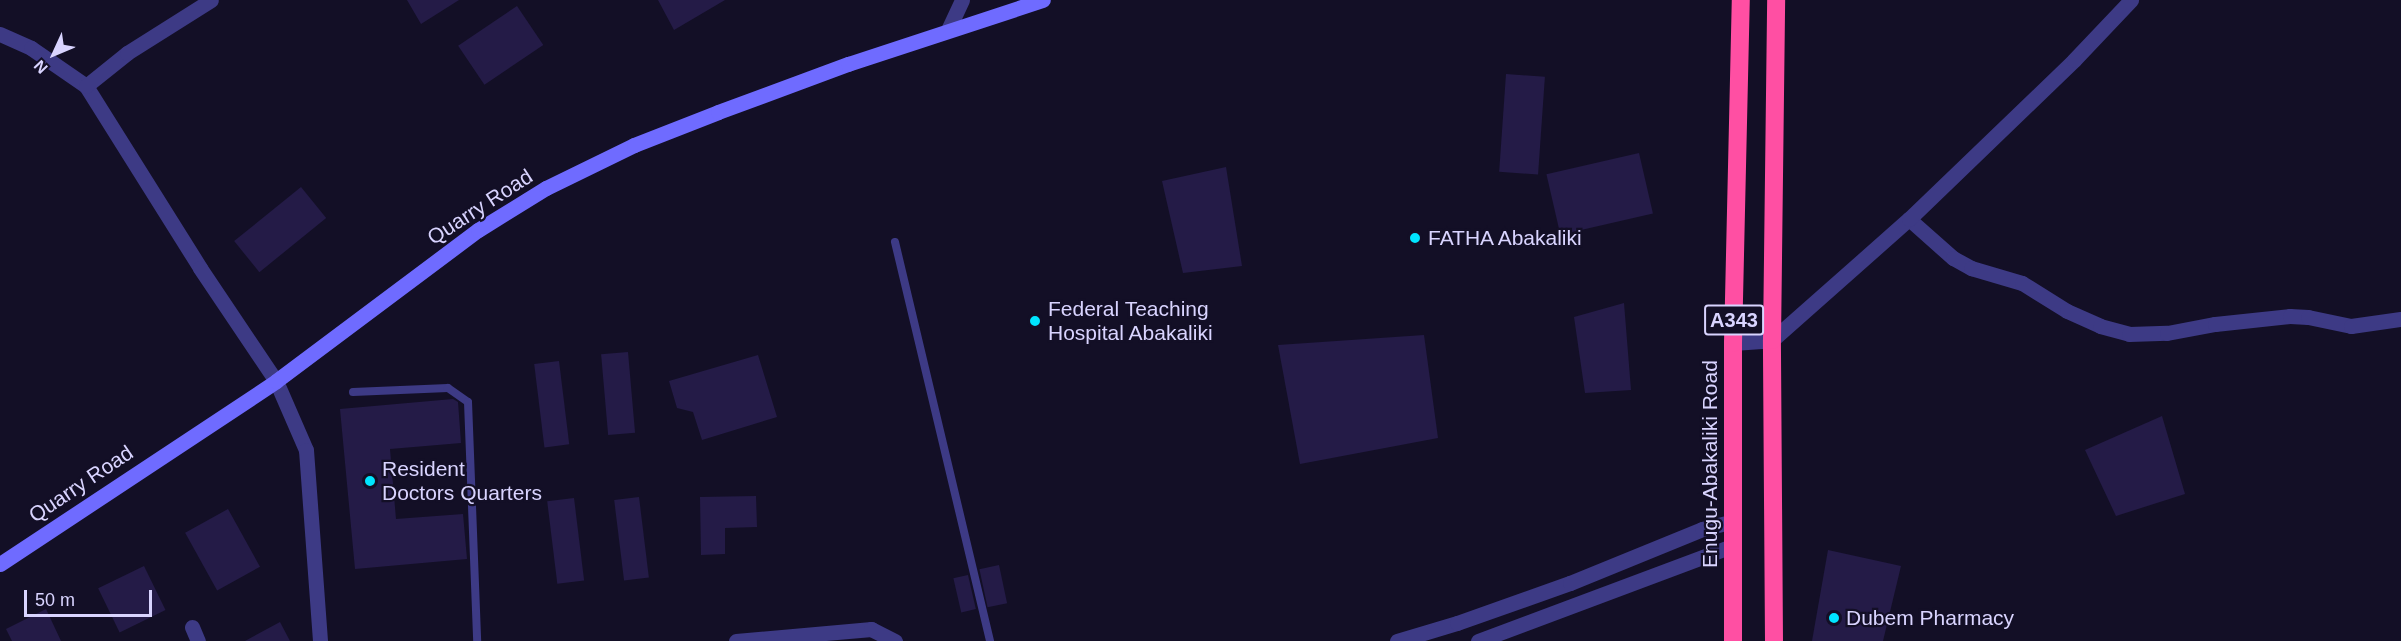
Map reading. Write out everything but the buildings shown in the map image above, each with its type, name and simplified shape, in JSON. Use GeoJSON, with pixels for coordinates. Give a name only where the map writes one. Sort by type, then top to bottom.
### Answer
{"type":"FeatureCollection","features":[{"type":"Feature","properties":{"kind":"highway","name":"Enugu-Abakaliki Road"},"geometry":{"type":"LineString","coordinates":[[1732,641],[1733,343],[1742,0]]}},
{"type":"Feature","properties":{"kind":"highway","name":"A343"},"geometry":{"type":"LineString","coordinates":[[1774,641],[1772,340],[1776,0]]}},
{"type":"Feature","properties":{"kind":"street"},"geometry":{"type":"LineString","coordinates":[[86,86],[127,53],[211,0]]}},
{"type":"Feature","properties":{"kind":"street"},"geometry":{"type":"LineString","coordinates":[[948,30],[962,0]]}},
{"type":"Feature","properties":{"kind":"street","name":"Quarry Road"},"geometry":{"type":"LineString","coordinates":[[0,564],[276,381],[469,237],[546,188],[634,145],[718,112],[948,30],[1043,0]]}},
{"type":"Feature","properties":{"kind":"street"},"geometry":{"type":"LineString","coordinates":[[1733,343],[1772,340],[1909,219],[2074,60],[2131,0]]}},
{"type":"Feature","properties":{"kind":"street"},"geometry":{"type":"LineString","coordinates":[[0,34],[31,48],[86,86],[200,268],[276,381],[306,450],[320,641]]}},
{"type":"Feature","properties":{"kind":"street"},"geometry":{"type":"LineString","coordinates":[[1909,219],[1953,258],[1971,268],[2022,284],[2067,311],[2100,326],[2129,334],[2167,333],[2215,324],[2290,316],[2308,317],[2351,326],[2401,319]]}},
{"type":"Feature","properties":{"kind":"street"},"geometry":{"type":"LineString","coordinates":[[1397,641],[1547,591],[1702,529],[1731,522]]}},
{"type":"Feature","properties":{"kind":"street"},"geometry":{"type":"LineString","coordinates":[[1478,641],[1732,546]]}},
{"type":"Feature","properties":{"kind":"street"},"geometry":{"type":"LineString","coordinates":[[735,641],[871,629],[888,640]]}},
{"type":"Feature","properties":{"kind":"lane"},"geometry":{"type":"LineString","coordinates":[[895,242],[990,641]]}},
{"type":"Feature","properties":{"kind":"lane"},"geometry":{"type":"LineString","coordinates":[[353,392],[448,388],[468,402],[477,641]]}},
{"type":"Feature","properties":{"kind":"place","name":"FATHA Abakaliki"},"geometry":{"type":"Point","coordinates":[1415,238]}},
{"type":"Feature","properties":{"kind":"place","name":"Federal Teaching Hospital Abakaliki"},"geometry":{"type":"Point","coordinates":[1035,321]}},
{"type":"Feature","properties":{"kind":"place","name":"Resident Doctors Quarters"},"geometry":{"type":"Point","coordinates":[370,481]}},
{"type":"Feature","properties":{"kind":"place","name":"Dubem Pharmacy"},"geometry":{"type":"Point","coordinates":[1834,618]}}]}
